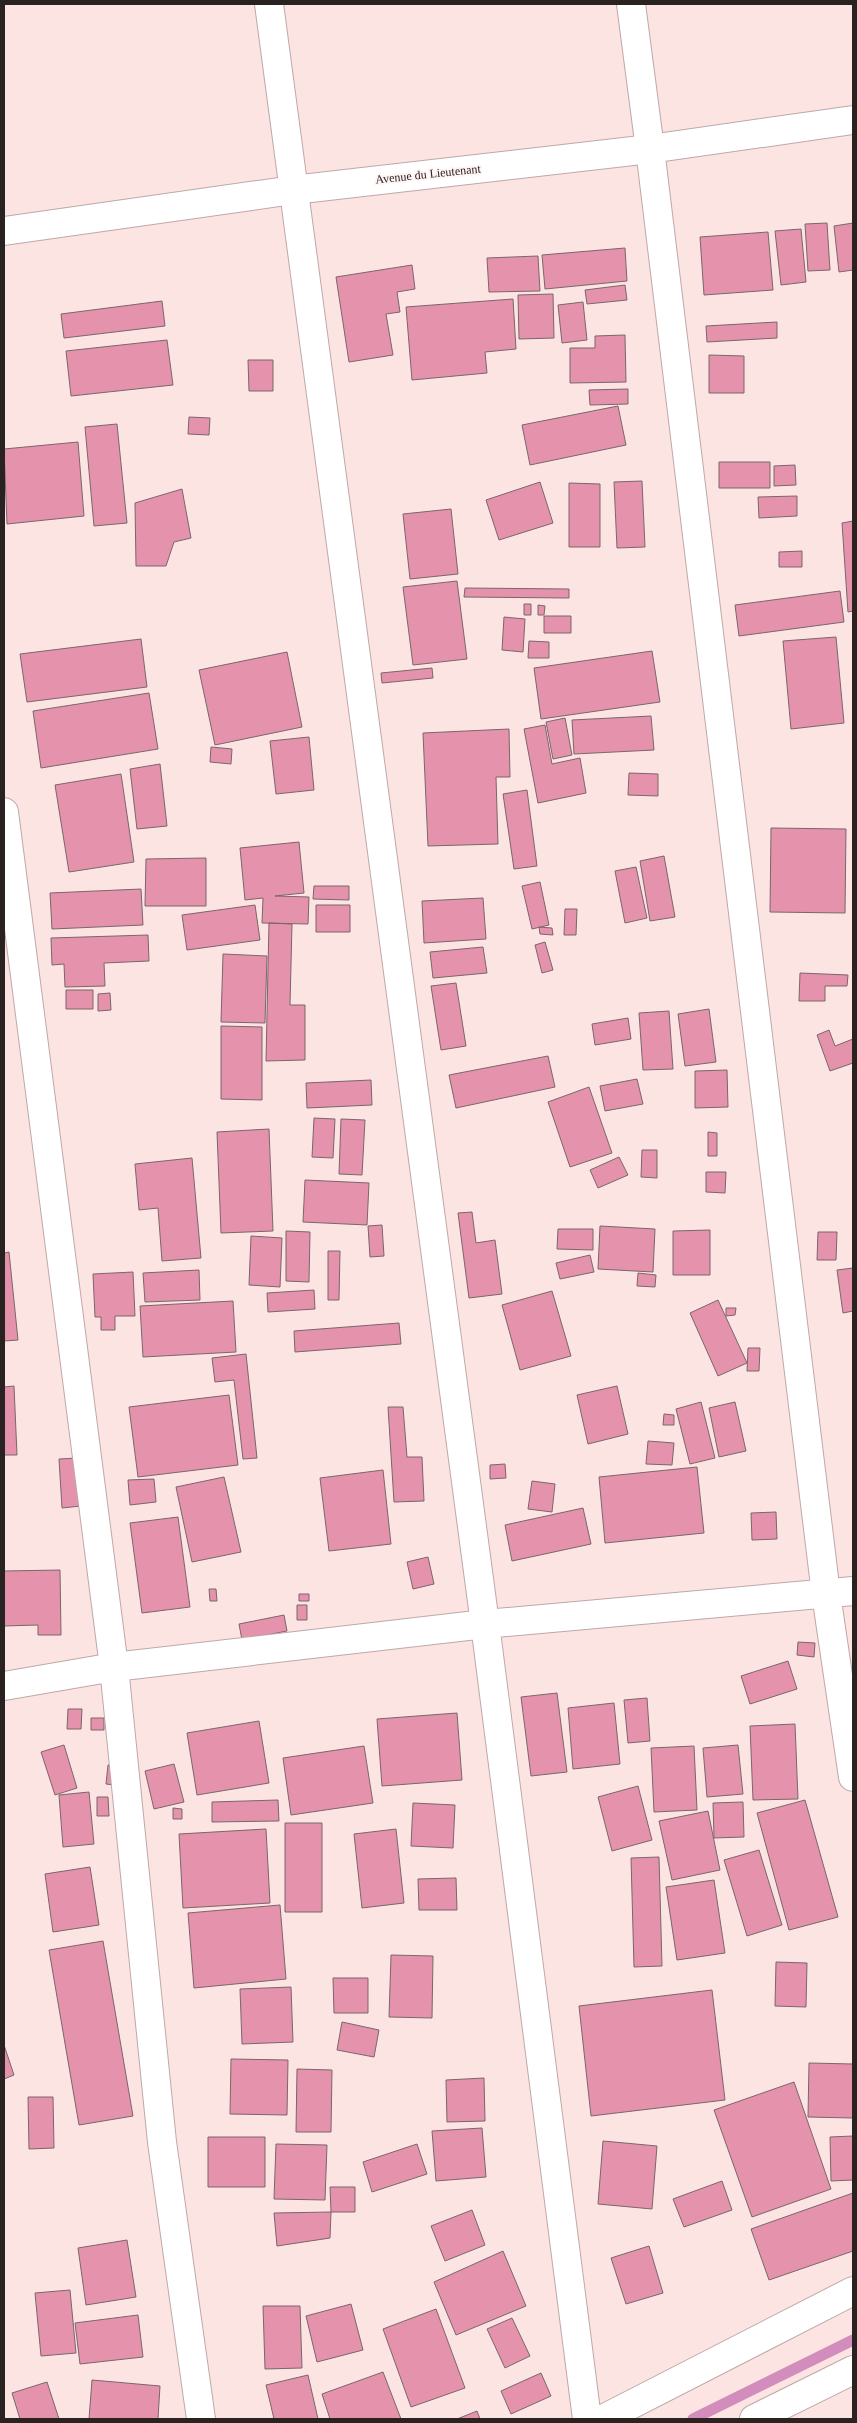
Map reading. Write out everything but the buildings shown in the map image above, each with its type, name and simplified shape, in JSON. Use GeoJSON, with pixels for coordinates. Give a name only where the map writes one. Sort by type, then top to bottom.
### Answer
{"type":"FeatureCollection","features":[{"type":"Feature","properties":{"kind":"street"},"geometry":{"type":"LineString","coordinates":[[269,4],[485,1624],[587,2419]]}},
{"type":"Feature","properties":{"kind":"street"},"geometry":{"type":"LineString","coordinates":[[631,4],[826,1594],[853,1777]]}},
{"type":"Feature","properties":{"kind":"street","name":"Avenue du Lieutenant"},"geometry":{"type":"LineString","coordinates":[[4,231],[293,190],[650,149],[853,120]]}},
{"type":"Feature","properties":{"kind":"street"},"geometry":{"type":"LineString","coordinates":[[4,812],[114,1667],[162,2142],[202,2419]]}},
{"type":"Feature","properties":{"kind":"street"},"geometry":{"type":"LineString","coordinates":[[4,1686],[114,1667],[485,1624],[853,1591]]}},
{"type":"Feature","properties":{"kind":"street"},"geometry":{"type":"LineString","coordinates":[[602,2419],[853,2291]]}},
{"type":"Feature","properties":{"kind":"street"},"geometry":{"type":"LineString","coordinates":[[754,2419],[853,2370]]}},
{"type":"Feature","properties":{"kind":"waterway"},"geometry":{"type":"LineString","coordinates":[[693,2419],[853,2340]]}}]}
